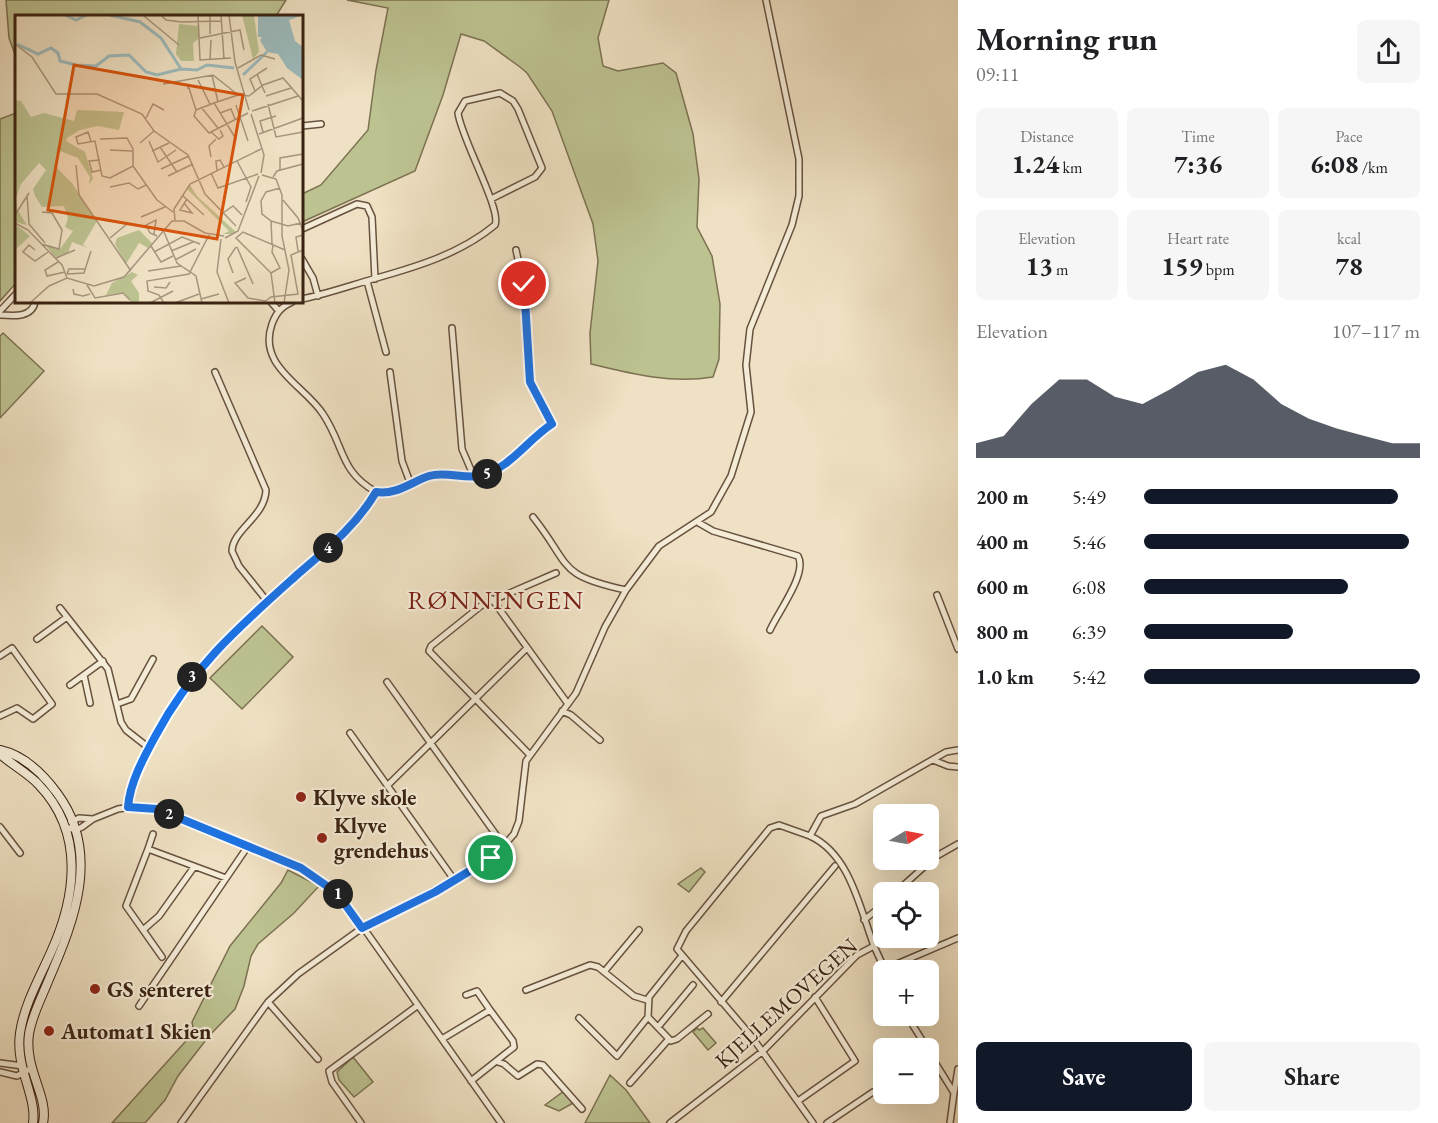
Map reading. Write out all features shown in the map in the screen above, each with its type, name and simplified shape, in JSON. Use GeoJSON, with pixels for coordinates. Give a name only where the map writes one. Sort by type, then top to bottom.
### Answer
{"type":"FeatureCollection","features":[{"type":"Feature","properties":{"kind":"main road"},"geometry":{"type":"LineString","coordinates":[[0,752],[25,761],[41,774],[60,797],[76,830],[82,874],[78,904],[32,1022],[28,1044],[30,1069],[44,1110],[43,1123]]}},
{"type":"Feature","properties":{"kind":"main road"},"geometry":{"type":"LineString","coordinates":[[0,752],[43,790],[65,827],[72,860],[70,903],[23,1021],[19,1044],[22,1075],[32,1104],[33,1123]]}},
{"type":"Feature","properties":{"kind":"street"},"geometry":{"type":"LineString","coordinates":[[181,1123],[268,1002],[298,974],[362,928],[455,881],[504,846],[514,834],[519,821],[523,771],[529,754],[581,686],[605,627],[626,590],[659,546],[699,523],[711,512],[721,497],[751,412],[746,365],[750,329],[792,225],[799,196],[799,159],[766,0]]}},
{"type":"Feature","properties":{"kind":"street"},"geometry":{"type":"LineString","coordinates":[[303,299],[401,273],[433,261],[489,230],[497,220],[458,113],[465,100],[500,93],[513,101],[518,109],[542,168],[535,177],[491,199]]}},
{"type":"Feature","properties":{"kind":"street"},"geometry":{"type":"LineString","coordinates":[[303,126],[321,124]]}},
{"type":"Feature","properties":{"kind":"street"},"geometry":{"type":"LineString","coordinates":[[303,229],[357,204],[367,206],[372,217],[375,279]]}},
{"type":"Feature","properties":{"kind":"street"},"geometry":{"type":"LineString","coordinates":[[290,303],[278,310],[269,339],[274,363],[307,394],[323,415],[354,477],[376,492],[392,492],[439,474],[474,477],[489,473],[509,461],[552,424],[530,382],[526,301],[516,250]]}},
{"type":"Feature","properties":{"kind":"street"},"geometry":{"type":"LineString","coordinates":[[303,261],[313,278],[318,296]]}},
{"type":"Feature","properties":{"kind":"street"},"geometry":{"type":"LineString","coordinates":[[367,281],[386,352]]}},
{"type":"Feature","properties":{"kind":"street"},"geometry":{"type":"LineString","coordinates":[[0,313],[15,295]]}},
{"type":"Feature","properties":{"kind":"street"},"geometry":{"type":"LineString","coordinates":[[0,313],[25,314],[32,310],[35,303]]}},
{"type":"Feature","properties":{"kind":"street"},"geometry":{"type":"LineString","coordinates":[[272,303],[278,310]]}},
{"type":"Feature","properties":{"kind":"street"},"geometry":{"type":"LineString","coordinates":[[452,328],[462,449],[474,477]]}},
{"type":"Feature","properties":{"kind":"street"},"geometry":{"type":"LineString","coordinates":[[215,372],[264,484],[266,495],[262,506],[236,540],[232,551],[239,566],[267,601]]}},
{"type":"Feature","properties":{"kind":"street"},"geometry":{"type":"LineString","coordinates":[[390,372],[402,461],[411,484]]}},
{"type":"Feature","properties":{"kind":"street"},"geometry":{"type":"LineString","coordinates":[[128,807],[129,794],[169,709],[202,664],[267,601],[353,525],[376,492]]}},
{"type":"Feature","properties":{"kind":"street"},"geometry":{"type":"LineString","coordinates":[[533,517],[559,558],[572,572],[586,581],[626,590]]}},
{"type":"Feature","properties":{"kind":"street"},"geometry":{"type":"LineString","coordinates":[[699,523],[713,531],[798,556],[802,564],[798,578],[770,630]]}},
{"type":"Feature","properties":{"kind":"street"},"geometry":{"type":"LineString","coordinates":[[529,754],[429,651],[467,616],[492,599],[556,573]]}},
{"type":"Feature","properties":{"kind":"street"},"geometry":{"type":"LineString","coordinates":[[937,595],[958,649]]}},
{"type":"Feature","properties":{"kind":"street"},"geometry":{"type":"LineString","coordinates":[[492,599],[568,704]]}},
{"type":"Feature","properties":{"kind":"street"},"geometry":{"type":"LineString","coordinates":[[60,608],[110,673],[121,722],[126,730],[149,748]]}},
{"type":"Feature","properties":{"kind":"street"},"geometry":{"type":"LineString","coordinates":[[37,639],[67,617]]}},
{"type":"Feature","properties":{"kind":"street"},"geometry":{"type":"LineString","coordinates":[[0,657],[12,648],[52,704],[33,719],[17,708],[0,716]]}},
{"type":"Feature","properties":{"kind":"street"},"geometry":{"type":"LineString","coordinates":[[388,785],[526,648]]}},
{"type":"Feature","properties":{"kind":"street"},"geometry":{"type":"LineString","coordinates":[[117,704],[131,699],[153,659]]}},
{"type":"Feature","properties":{"kind":"street"},"geometry":{"type":"LineString","coordinates":[[70,686],[103,661]]}},
{"type":"Feature","properties":{"kind":"street"},"geometry":{"type":"LineString","coordinates":[[84,675],[90,704]]}},
{"type":"Feature","properties":{"kind":"street"},"geometry":{"type":"LineString","coordinates":[[387,682],[504,846]]}},
{"type":"Feature","properties":{"kind":"street"},"geometry":{"type":"LineString","coordinates":[[562,711],[571,715],[600,740]]}},
{"type":"Feature","properties":{"kind":"street"},"geometry":{"type":"LineString","coordinates":[[350,733],[455,881]]}},
{"type":"Feature","properties":{"kind":"street"},"geometry":{"type":"LineString","coordinates":[[810,836],[821,816],[855,804],[951,750],[958,750]]}},
{"type":"Feature","properties":{"kind":"street"},"geometry":{"type":"LineString","coordinates":[[933,760],[958,767]]}},
{"type":"Feature","properties":{"kind":"street"},"geometry":{"type":"LineString","coordinates":[[65,827],[72,821],[93,819],[128,807],[157,809],[296,866],[326,884],[346,903],[501,1123]]}},
{"type":"Feature","properties":{"kind":"street"},"geometry":{"type":"LineString","coordinates":[[65,827],[76,830],[89,824],[93,819]]}},
{"type":"Feature","properties":{"kind":"street"},"geometry":{"type":"LineString","coordinates":[[813,1123],[763,1051],[676,949],[686,931],[770,828],[780,825],[810,836],[836,854],[873,943]]}},
{"type":"Feature","properties":{"kind":"street"},"geometry":{"type":"LineString","coordinates":[[0,827],[20,853]]}},
{"type":"Feature","properties":{"kind":"street"},"geometry":{"type":"LineString","coordinates":[[153,834],[126,906],[162,957]]}},
{"type":"Feature","properties":{"kind":"street"},"geometry":{"type":"LineString","coordinates":[[907,882],[935,857],[958,844]]}},
{"type":"Feature","properties":{"kind":"street"},"geometry":{"type":"LineString","coordinates":[[139,1006],[248,846]]}},
{"type":"Feature","properties":{"kind":"street"},"geometry":{"type":"LineString","coordinates":[[148,849],[226,878]]}},
{"type":"Feature","properties":{"kind":"street"},"geometry":{"type":"LineString","coordinates":[[721,1002],[835,866]]}},
{"type":"Feature","properties":{"kind":"street"},"geometry":{"type":"LineString","coordinates":[[143,930],[159,916],[194,867]]}},
{"type":"Feature","properties":{"kind":"street"},"geometry":{"type":"LineString","coordinates":[[864,920],[873,913]]}},
{"type":"Feature","properties":{"kind":"street"},"geometry":{"type":"LineString","coordinates":[[604,972],[639,930]]}},
{"type":"Feature","properties":{"kind":"street"},"geometry":{"type":"LineString","coordinates":[[908,960],[958,938]]}},
{"type":"Feature","properties":{"kind":"street","name":"KJELLEMOVEGEN"},"geometry":{"type":"LineString","coordinates":[[670,1123],[763,1051],[847,964],[873,947]]}},
{"type":"Feature","properties":{"kind":"street"},"geometry":{"type":"LineString","coordinates":[[668,1040],[648,1017],[647,1000],[681,957]]}},
{"type":"Feature","properties":{"kind":"street"},"geometry":{"type":"LineString","coordinates":[[526,990],[586,966],[594,965],[634,996],[647,1000]]}},
{"type":"Feature","properties":{"kind":"street"},"geometry":{"type":"LineString","coordinates":[[658,1027],[693,985]]}},
{"type":"Feature","properties":{"kind":"street"},"geometry":{"type":"LineString","coordinates":[[466,995],[477,991],[514,1044],[513,1050],[471,1081]]}},
{"type":"Feature","properties":{"kind":"street"},"geometry":{"type":"LineString","coordinates":[[798,1101],[855,1061],[815,998]]}},
{"type":"Feature","properties":{"kind":"street"},"geometry":{"type":"LineString","coordinates":[[268,1002],[318,1059]]}},
{"type":"Feature","properties":{"kind":"street"},"geometry":{"type":"LineString","coordinates":[[361,1123],[333,1082],[329,1071],[417,1006]]}},
{"type":"Feature","properties":{"kind":"street"},"geometry":{"type":"LineString","coordinates":[[441,1039],[490,1010]]}},
{"type":"Feature","properties":{"kind":"street"},"geometry":{"type":"LineString","coordinates":[[630,1083],[668,1040],[677,1039],[708,1014]]}},
{"type":"Feature","properties":{"kind":"street"},"geometry":{"type":"LineString","coordinates":[[579,1018],[617,1056],[648,1017]]}},
{"type":"Feature","properties":{"kind":"street"},"geometry":{"type":"LineString","coordinates":[[498,1062],[518,1076],[537,1064],[543,1065],[582,1109]]}},
{"type":"Feature","properties":{"kind":"street"},"geometry":{"type":"LineString","coordinates":[[0,1064],[21,1065],[30,1069],[22,1075],[10,1076],[0,1072]]}},
{"type":"Feature","properties":{"kind":"street"},"geometry":{"type":"LineString","coordinates":[[939,1068],[954,1093]]}},
{"type":"Feature","properties":{"kind":"street"},"geometry":{"type":"LineString","coordinates":[[950,1123],[958,1069]]}},
{"type":"Feature","properties":{"kind":"street"},"geometry":{"type":"LineString","coordinates":[[827,1123],[873,1092]]}},
{"type":"Feature","properties":{"kind":"street"},"geometry":{"type":"LineString","coordinates":[[952,1114],[958,1106]]}},
{"type":"Feature","properties":{"kind":"green space"},"geometry":{"type":"Polygon","coordinates":[[[6,0],[286,0],[277,15],[15,15],[15,54],[9,38],[6,0]]]}},
{"type":"Feature","properties":{"kind":"green space"},"geometry":{"type":"Polygon","coordinates":[[[347,0],[609,0],[598,38],[603,66],[618,71],[663,63],[676,73],[693,134],[699,179],[697,227],[712,256],[720,304],[719,359],[713,377],[667,379],[591,364],[590,333],[598,261],[593,224],[552,111],[527,73],[484,41],[461,34],[443,95],[415,171],[303,222],[303,194],[321,185],[368,130],[376,70],[388,8],[347,0]]]}},
{"type":"Feature","properties":{"kind":"green space"},"geometry":{"type":"Polygon","coordinates":[[[15,113],[15,284],[0,301],[0,119],[15,113]]]}},
{"type":"Feature","properties":{"kind":"green space"},"geometry":{"type":"Polygon","coordinates":[[[3,333],[44,371],[0,418],[0,336],[3,333]]]}},
{"type":"Feature","properties":{"kind":"green space"},"geometry":{"type":"Polygon","coordinates":[[[262,626],[293,657],[242,709],[210,678],[262,626]]]}},
{"type":"Feature","properties":{"kind":"green space"},"geometry":{"type":"Polygon","coordinates":[[[701,868],[705,872],[689,892],[678,884],[701,868]]]}},
{"type":"Feature","properties":{"kind":"green space"},"geometry":{"type":"Polygon","coordinates":[[[288,870],[319,886],[294,913],[258,944],[251,956],[244,986],[235,1009],[209,1036],[178,1076],[165,1100],[145,1123],[112,1123],[194,1032],[192,1022],[230,946],[281,883],[288,870]]]}},
{"type":"Feature","properties":{"kind":"green space"},"geometry":{"type":"Polygon","coordinates":[[[697,1028],[699,1030],[703,1028],[716,1043],[708,1050],[693,1032],[697,1028]]]}},
{"type":"Feature","properties":{"kind":"green space"},"geometry":{"type":"Polygon","coordinates":[[[353,1057],[373,1082],[354,1097],[339,1080],[337,1072],[353,1057]]]}},
{"type":"Feature","properties":{"kind":"green space"},"geometry":{"type":"Polygon","coordinates":[[[610,1075],[626,1090],[650,1123],[585,1123],[610,1075]]]}},
{"type":"Feature","properties":{"kind":"green space"},"geometry":{"type":"Polygon","coordinates":[[[564,1091],[575,1102],[559,1111],[545,1105],[564,1091]]]}},
{"type":"Feature","properties":{"kind":"place","name":"Klyve skole"},"geometry":{"type":"Point","coordinates":[301,797]}},
{"type":"Feature","properties":{"kind":"place","name":"Klyve grendehus"},"geometry":{"type":"Point","coordinates":[322,838]}},
{"type":"Feature","properties":{"kind":"place","name":"GS senteret"},"geometry":{"type":"Point","coordinates":[95,989]}},
{"type":"Feature","properties":{"kind":"place","name":"Automat1 Skien"},"geometry":{"type":"Point","coordinates":[49,1031]}},
{"type":"Feature","properties":{"kind":"district","name":"RØNNINGEN"},"geometry":{"type":"Point","coordinates":[496,600]}},
{"type":"Feature","properties":{"kind":"route"},"geometry":{"type":"LineString","coordinates":[[491,858],[435,892],[362,928],[337,893],[301,868],[157,809],[128,807],[129,794],[169,709],[202,664],[244,622],[353,525],[365,511],[376,492],[387,493],[398,490],[433,475],[474,477],[489,473],[509,461],[534,437],[552,424],[539,404],[530,382],[524,284]]}}]}
